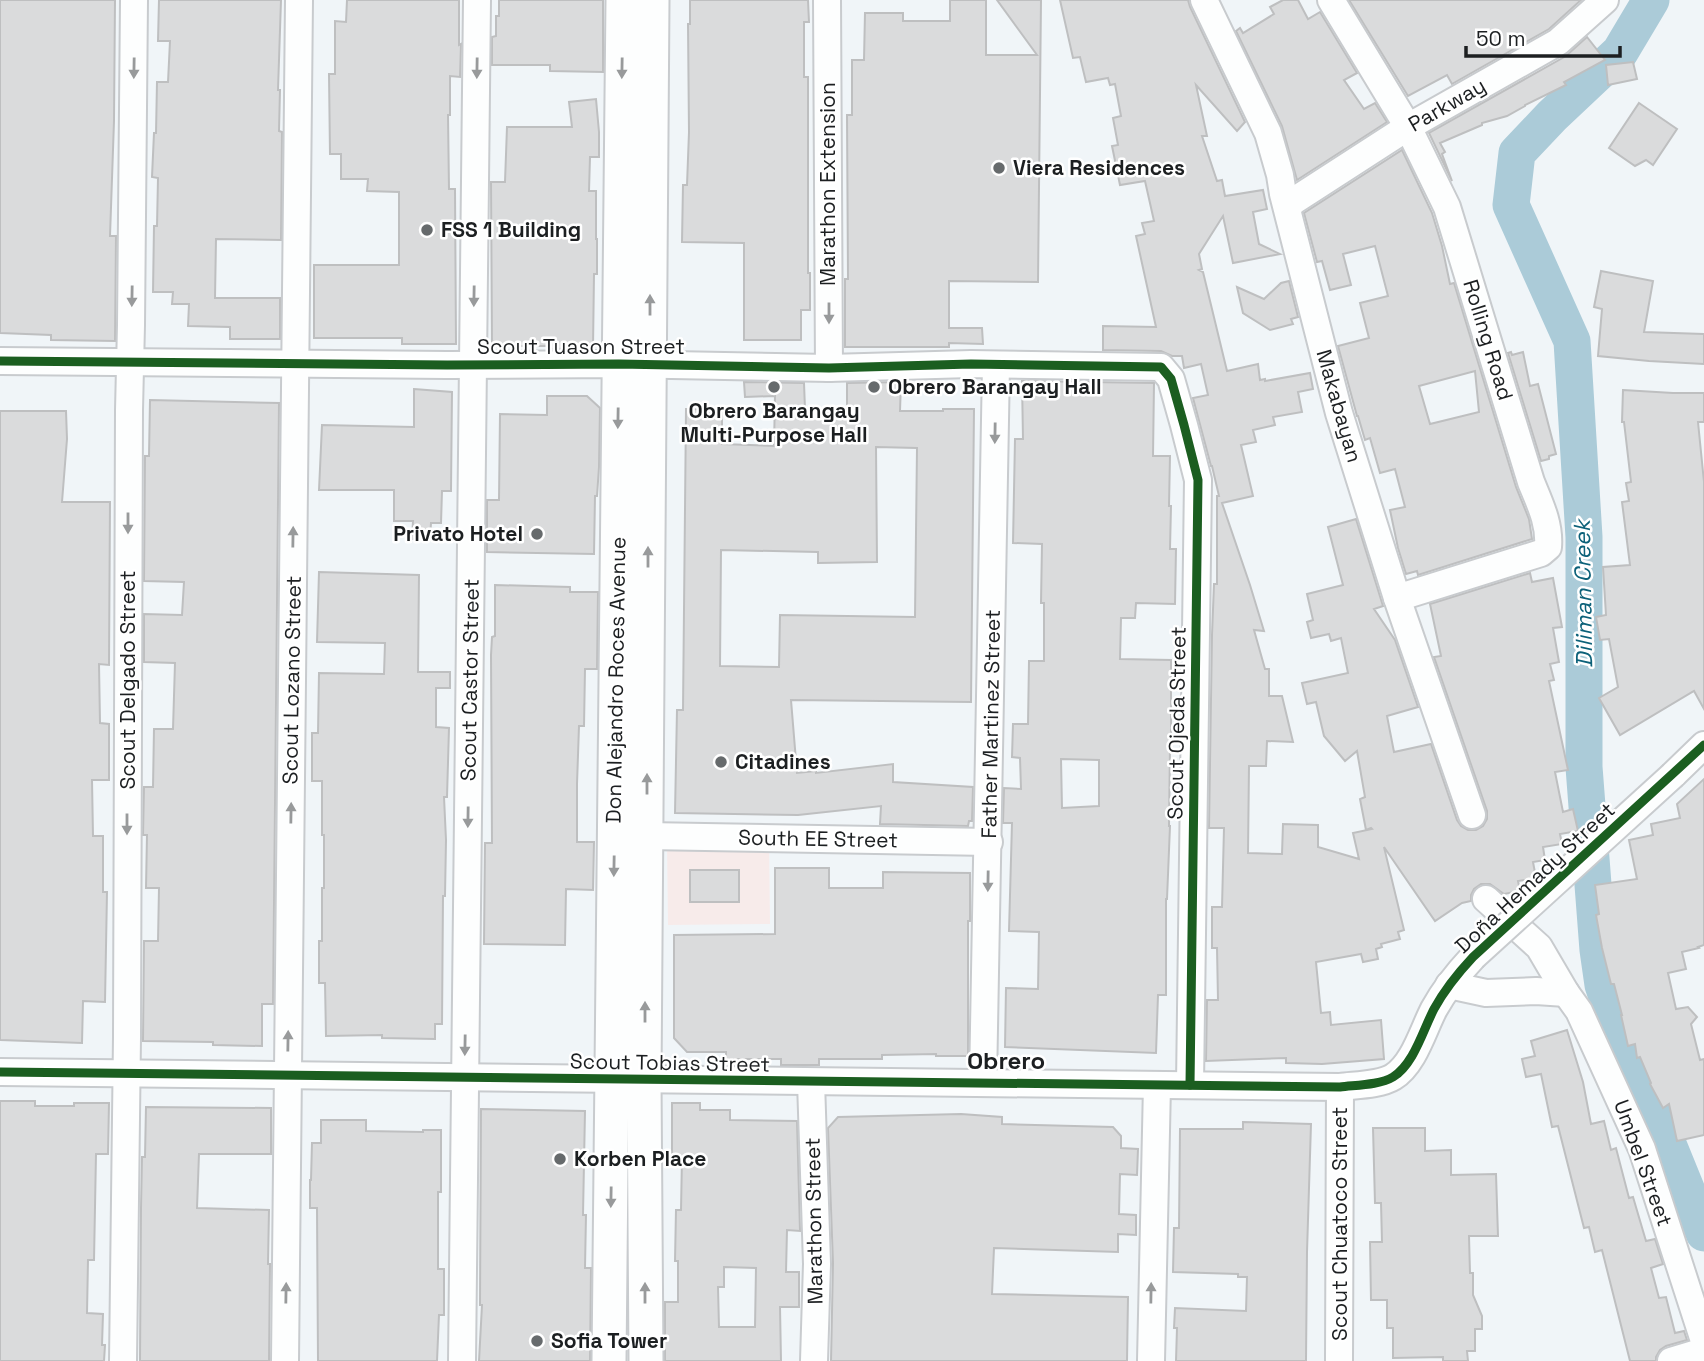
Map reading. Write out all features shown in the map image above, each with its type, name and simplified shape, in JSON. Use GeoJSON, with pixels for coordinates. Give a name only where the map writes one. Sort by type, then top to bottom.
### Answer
{"type":"FeatureCollection","features":[{"type":"Feature","properties":{"kind":"main road","name":"Don Alejandro Roces Avenue"},"geometry":{"type":"LineString","coordinates":[[622,0],[636,125]]}},
{"type":"Feature","properties":{"kind":"main road","name":"Don Alejandro Roces Avenue"},"geometry":{"type":"LineString","coordinates":[[609,1361],[612,1079],[634,364],[636,125],[652,0]]}},
{"type":"Feature","properties":{"kind":"main road","name":"Don Alejandro Roces Avenue"},"geometry":{"type":"LineString","coordinates":[[634,364],[646,836],[646,1361]]}},
{"type":"Feature","properties":{"kind":"street","name":"Scout Delgado Street"},"geometry":{"type":"LineString","coordinates":[[122,1361],[134,0]]}},
{"type":"Feature","properties":{"kind":"street","name":"Scout Lozano Street"},"geometry":{"type":"LineString","coordinates":[[285,1361],[299,0]]}},
{"type":"Feature","properties":{"kind":"street","name":"Scout Castor Street"},"geometry":{"type":"LineString","coordinates":[[462,1361],[477,0]]}},
{"type":"Feature","properties":{"kind":"street","name":"Marathon Extension"},"geometry":{"type":"LineString","coordinates":[[827,0],[829,368]]}},
{"type":"Feature","properties":{"kind":"street","name":"Makabayan"},"geometry":{"type":"LineString","coordinates":[[1204,0],[1268,133],[1339,413],[1397,598],[1472,815]]}},
{"type":"Feature","properties":{"kind":"street","name":"Rolling Road"},"geometry":{"type":"LineString","coordinates":[[1331,0],[1408,127],[1447,207],[1531,482],[1549,532],[1548,547],[1541,553],[1397,598]]}},
{"type":"Feature","properties":{"kind":"street","name":"Parkway"},"geometry":{"type":"LineString","coordinates":[[1287,209],[1292,202],[1408,127],[1558,42],[1605,0]]}},
{"type":"Feature","properties":{"kind":"street","name":"Scout Tuason Street"},"geometry":{"type":"LineString","coordinates":[[0,361],[634,364],[829,368],[996,365],[1161,367]]}},
{"type":"Feature","properties":{"kind":"street","name":"Father Martinez Street"},"geometry":{"type":"LineString","coordinates":[[983,1083],[996,365]]}},
{"type":"Feature","properties":{"kind":"street","name":"Scout Ojeda Street"},"geometry":{"type":"LineString","coordinates":[[1161,367],[1171,379],[1198,480],[1190,1085]]}},
{"type":"Feature","properties":{"kind":"street","name":"Doña Hemady Street"},"geometry":{"type":"LineString","coordinates":[[1340,1087],[1391,1079],[1405,1067],[1434,1009],[1456,975],[1704,745]]}},
{"type":"Feature","properties":{"kind":"street","name":"South EE Street"},"geometry":{"type":"LineString","coordinates":[[646,836],[989,842]]}},
{"type":"Feature","properties":{"kind":"street","name":"Umbel Street"},"geometry":{"type":"LineString","coordinates":[[1486,899],[1539,947],[1579,1011],[1642,1149],[1704,1341]]}},
{"type":"Feature","properties":{"kind":"street"},"geometry":{"type":"LineString","coordinates":[[1449,985],[1486,993],[1566,993]]}},
{"type":"Feature","properties":{"kind":"street","name":"Scout Tobias Street"},"geometry":{"type":"LineString","coordinates":[[0,1072],[1340,1087]]}},
{"type":"Feature","properties":{"kind":"street","name":"Marathon Street"},"geometry":{"type":"LineString","coordinates":[[811,1082],[817,1264],[814,1361]]}},
{"type":"Feature","properties":{"kind":"street"},"geometry":{"type":"LineString","coordinates":[[1151,1361],[1157,1085]]}},
{"type":"Feature","properties":{"kind":"street","name":"Scout Chuatoco Street"},"geometry":{"type":"LineString","coordinates":[[1339,1361],[1340,1087]]}},
{"type":"Feature","properties":{"kind":"street"},"geometry":{"type":"LineString","coordinates":[[1671,1361],[1704,1351]]}},
{"type":"Feature","properties":{"kind":"shaded area"},"geometry":{"type":"Polygon","coordinates":[[[769,841],[770,924],[668,925],[667,842],[769,841]]]}},
{"type":"Feature","properties":{"kind":"building"},"geometry":{"type":"Polygon","coordinates":[[[0,0],[115,0],[110,236],[116,236],[115,341],[51,340],[51,335],[0,333],[0,0]]]}},
{"type":"Feature","properties":{"kind":"building"},"geometry":{"type":"Polygon","coordinates":[[[159,0],[281,0],[278,90],[279,131],[282,132],[281,240],[216,239],[215,298],[280,298],[280,339],[230,339],[230,327],[188,326],[189,304],[172,304],[173,292],[153,292],[158,178],[152,177],[157,82],[168,82],[170,41],[158,41],[159,0]]]}},
{"type":"Feature","properties":{"kind":"building"},"geometry":{"type":"Polygon","coordinates":[[[347,0],[459,0],[460,77],[450,76],[448,115],[449,189],[455,189],[456,344],[402,344],[402,338],[314,338],[314,265],[399,265],[399,192],[367,191],[368,179],[341,179],[341,154],[330,154],[329,74],[335,74],[335,21],[346,22],[347,0]]]}},
{"type":"Feature","properties":{"kind":"building"},"geometry":{"type":"Polygon","coordinates":[[[499,0],[603,0],[603,72],[550,71],[550,65],[492,65],[492,37],[496,36],[499,0]]]}},
{"type":"Feature","properties":{"kind":"building"},"geometry":{"type":"Polygon","coordinates":[[[690,0],[808,0],[809,22],[804,22],[804,77],[808,77],[810,310],[801,310],[801,340],[744,340],[744,243],[682,242],[683,185],[687,185],[689,132],[690,0]]]}},
{"type":"Feature","properties":{"kind":"building"},"geometry":{"type":"Polygon","coordinates":[[[950,0],[986,0],[986,55],[1037,55],[997,0],[1041,0],[1038,282],[949,281],[949,328],[982,328],[983,344],[949,343],[949,347],[845,347],[845,279],[848,279],[847,115],[852,115],[852,60],[864,60],[865,13],[903,13],[903,21],[950,21],[950,0]]]}},
{"type":"Feature","properties":{"kind":"building"},"geometry":{"type":"Polygon","coordinates":[[[1060,0],[1188,0],[1245,122],[1237,131],[1196,85],[1207,136],[1202,136],[1217,181],[1222,180],[1225,196],[1263,190],[1267,209],[1253,212],[1259,244],[1280,254],[1233,263],[1223,216],[1199,254],[1202,269],[1199,270],[1203,272],[1227,371],[1258,364],[1260,380],[1265,381],[1310,373],[1313,389],[1298,392],[1302,412],[1273,417],[1275,425],[1253,430],[1256,442],[1241,445],[1253,496],[1222,503],[1264,631],[1254,630],[1265,669],[1269,669],[1269,696],[1282,696],[1293,742],[1267,741],[1266,766],[1249,766],[1248,853],[1282,854],[1283,824],[1318,825],[1318,847],[1359,859],[1353,833],[1372,829],[1366,830],[1360,799],[1365,797],[1357,751],[1345,761],[1324,736],[1316,702],[1307,704],[1302,683],[1348,673],[1341,638],[1331,641],[1329,634],[1311,638],[1307,622],[1313,620],[1307,594],[1343,585],[1328,527],[1356,519],[1383,606],[1374,609],[1395,640],[1418,707],[1387,716],[1394,752],[1431,744],[1457,820],[1468,830],[1483,826],[1487,811],[1434,657],[1441,656],[1430,604],[1530,573],[1532,582],[1553,578],[1562,627],[1553,628],[1559,662],[1550,664],[1554,680],[1549,681],[1568,770],[1555,772],[1563,812],[1573,809],[1578,831],[1560,834],[1562,844],[1543,847],[1545,860],[1533,862],[1536,878],[1518,881],[1520,891],[1504,894],[1490,884],[1481,884],[1474,889],[1471,901],[1462,903],[1435,921],[1384,847],[1404,930],[1398,932],[1400,939],[1381,944],[1382,947],[1376,949],[1378,959],[1363,962],[1361,954],[1316,962],[1321,1013],[1330,1012],[1331,1025],[1381,1020],[1384,1059],[1322,1064],[1286,1063],[1286,1058],[1206,1061],[1207,1000],[1218,1000],[1217,948],[1212,948],[1212,907],[1222,907],[1224,828],[1209,828],[1212,635],[1214,584],[1217,584],[1219,496],[1193,398],[1208,395],[1201,364],[1184,368],[1182,356],[1172,356],[1161,351],[1103,350],[1103,326],[1156,327],[1136,236],[1145,234],[1142,223],[1154,221],[1145,181],[1120,185],[1112,146],[1118,145],[1113,118],[1121,116],[1115,84],[1110,85],[1108,78],[1086,82],[1080,57],[1073,58],[1060,0]]]}},
{"type":"Feature","properties":{"kind":"building"},"geometry":{"type":"Polygon","coordinates":[[[1283,0],[1298,0],[1308,19],[1320,12],[1357,73],[1344,80],[1364,109],[1375,103],[1387,122],[1297,180],[1282,126],[1236,31],[1240,28],[1243,33],[1274,14],[1270,7],[1283,0]]]}},
{"type":"Feature","properties":{"kind":"building"},"geometry":{"type":"Polygon","coordinates":[[[1349,0],[1581,0],[1549,29],[1452,84],[1447,75],[1408,96],[1349,0]]]}},
{"type":"Feature","properties":{"kind":"building"},"geometry":{"type":"Polygon","coordinates":[[[1587,37],[1605,60],[1564,82],[1566,85],[1507,116],[1482,123],[1440,143],[1452,181],[1429,133],[1566,56],[1587,37]]]}},
{"type":"Feature","properties":{"kind":"building"},"geometry":{"type":"Polygon","coordinates":[[[1633,62],[1637,79],[1608,85],[1606,65],[1633,62]]]}},
{"type":"Feature","properties":{"kind":"building"},"geometry":{"type":"Polygon","coordinates":[[[596,99],[599,157],[590,157],[589,191],[596,191],[597,274],[594,274],[593,348],[492,346],[491,182],[505,182],[507,127],[572,127],[569,102],[596,99]]]}},
{"type":"Feature","properties":{"kind":"building"},"geometry":{"type":"Polygon","coordinates":[[[1639,103],[1677,129],[1653,165],[1646,160],[1635,166],[1609,148],[1639,103]]]}},
{"type":"Feature","properties":{"kind":"building"},"geometry":{"type":"Polygon","coordinates":[[[1402,150],[1432,213],[1450,284],[1454,283],[1516,487],[1529,519],[1532,539],[1418,575],[1417,571],[1406,574],[1390,510],[1405,507],[1395,469],[1380,473],[1370,438],[1365,440],[1357,416],[1338,346],[1369,338],[1360,303],[1388,296],[1375,246],[1343,254],[1351,285],[1330,290],[1322,261],[1317,262],[1304,213],[1402,150]],[[1475,371],[1419,386],[1430,424],[1479,412],[1475,371]]]}},
{"type":"Feature","properties":{"kind":"building"},"geometry":{"type":"Polygon","coordinates":[[[1601,271],[1653,281],[1644,332],[1704,334],[1704,364],[1598,356],[1602,309],[1594,307],[1601,271]]]}},
{"type":"Feature","properties":{"kind":"building"},"geometry":{"type":"Polygon","coordinates":[[[1289,281],[1298,317],[1291,319],[1293,324],[1270,330],[1243,313],[1237,287],[1264,299],[1281,283],[1289,281]]]}},
{"type":"Feature","properties":{"kind":"building"},"geometry":{"type":"Polygon","coordinates":[[[1511,352],[1512,355],[1523,352],[1530,386],[1538,384],[1556,454],[1549,456],[1549,459],[1541,461],[1508,353],[1511,352]]]}},
{"type":"Feature","properties":{"kind":"building"},"geometry":{"type":"Polygon","coordinates":[[[1022,381],[1154,383],[1153,456],[1170,456],[1170,549],[1176,549],[1175,604],[1136,603],[1135,618],[1121,618],[1120,659],[1171,660],[1166,995],[1158,995],[1156,1053],[1005,1047],[1006,988],[1038,989],[1039,932],[1009,931],[1012,823],[1003,823],[1004,788],[1021,789],[1020,758],[1012,757],[1013,724],[1028,724],[1029,661],[1044,661],[1042,544],[1013,543],[1015,439],[1023,439],[1022,381]],[[1061,759],[1062,808],[1099,806],[1099,760],[1061,759]]]}},
{"type":"Feature","properties":{"kind":"building"},"geometry":{"type":"Polygon","coordinates":[[[744,382],[804,383],[805,409],[847,410],[847,383],[901,382],[900,411],[974,409],[971,702],[791,700],[797,773],[893,764],[893,782],[973,787],[972,821],[969,821],[968,826],[880,824],[881,806],[798,815],[675,813],[677,710],[683,710],[686,409],[722,410],[722,444],[774,446],[775,396],[745,397],[744,382]],[[876,447],[877,562],[818,563],[818,552],[721,550],[720,666],[779,667],[780,615],[915,617],[917,448],[876,447]]]}},
{"type":"Feature","properties":{"kind":"building"},"geometry":{"type":"Polygon","coordinates":[[[414,389],[452,392],[451,491],[442,491],[441,523],[431,523],[430,539],[412,539],[413,521],[394,521],[394,490],[319,490],[322,425],[414,427],[414,389]]]}},
{"type":"Feature","properties":{"kind":"building"},"geometry":{"type":"Polygon","coordinates":[[[1623,390],[1704,393],[1704,422],[1698,422],[1704,482],[1704,709],[1694,691],[1620,735],[1599,698],[1618,687],[1609,639],[1600,640],[1596,617],[1606,615],[1603,567],[1630,565],[1622,502],[1629,501],[1626,483],[1631,482],[1622,422],[1623,390]]]}},
{"type":"Feature","properties":{"kind":"building"},"geometry":{"type":"Polygon","coordinates":[[[547,396],[587,396],[600,408],[594,554],[487,552],[487,500],[499,500],[500,414],[547,415],[547,396]]]}},
{"type":"Feature","properties":{"kind":"building"},"geometry":{"type":"Polygon","coordinates":[[[150,400],[279,403],[273,1004],[262,1004],[262,1046],[143,1041],[144,941],[158,941],[159,888],[146,888],[144,787],[153,787],[154,729],[173,729],[175,663],[144,662],[144,614],[182,615],[184,582],[144,581],[145,456],[149,456],[150,400]]]}},
{"type":"Feature","properties":{"kind":"building"},"geometry":{"type":"Polygon","coordinates":[[[0,411],[66,411],[67,439],[62,502],[110,502],[109,665],[99,664],[100,723],[109,724],[109,780],[92,780],[93,836],[103,836],[103,892],[107,892],[105,1002],[83,1001],[82,1043],[0,1040],[0,411]]]}},
{"type":"Feature","properties":{"kind":"building"},"geometry":{"type":"Polygon","coordinates":[[[319,572],[419,575],[418,672],[450,672],[450,688],[436,688],[436,727],[449,728],[447,797],[444,797],[446,840],[442,1024],[435,1024],[435,1039],[382,1038],[382,1035],[326,1036],[325,983],[319,983],[319,941],[322,941],[324,888],[322,781],[312,781],[312,733],[318,733],[319,673],[384,674],[385,643],[317,642],[319,572]]]}},
{"type":"Feature","properties":{"kind":"building"},"geometry":{"type":"Polygon","coordinates":[[[495,585],[570,587],[570,592],[598,592],[597,669],[585,669],[584,726],[579,726],[577,784],[577,842],[594,842],[593,890],[566,889],[565,945],[484,944],[485,843],[492,843],[491,655],[492,637],[495,636],[495,585]]]}},
{"type":"Feature","properties":{"kind":"building"},"geometry":{"type":"Polygon","coordinates":[[[1704,779],[1704,945],[1682,952],[1686,969],[1668,973],[1676,1009],[1688,1007],[1697,1017],[1691,1024],[1700,1060],[1704,1059],[1704,1135],[1677,1141],[1669,1104],[1663,1108],[1640,1057],[1637,1058],[1635,1044],[1628,1046],[1614,984],[1611,984],[1602,948],[1596,915],[1599,914],[1595,885],[1637,879],[1629,840],[1653,835],[1651,824],[1680,818],[1677,804],[1704,779]]]}},
{"type":"Feature","properties":{"kind":"building"},"geometry":{"type":"Polygon","coordinates":[[[775,868],[829,868],[829,888],[883,888],[883,872],[970,873],[968,1056],[882,1055],[882,1059],[819,1059],[819,1065],[781,1065],[781,1059],[726,1059],[726,1052],[687,1052],[674,1038],[674,935],[775,934],[775,868]]]}},
{"type":"Feature","properties":{"kind":"building"},"geometry":{"type":"Polygon","coordinates":[[[690,870],[739,870],[739,902],[690,902],[690,870]]]}},
{"type":"Feature","properties":{"kind":"building"},"geometry":{"type":"Polygon","coordinates":[[[1567,1030],[1583,1082],[1591,1124],[1604,1121],[1611,1150],[1616,1148],[1629,1198],[1633,1197],[1646,1241],[1655,1239],[1663,1264],[1651,1268],[1659,1298],[1666,1297],[1675,1333],[1684,1331],[1687,1340],[1660,1350],[1656,1361],[1630,1361],[1602,1250],[1595,1252],[1589,1227],[1584,1228],[1558,1126],[1552,1127],[1541,1074],[1526,1077],[1522,1059],[1535,1056],[1531,1041],[1567,1030]]]}},
{"type":"Feature","properties":{"kind":"building"},"geometry":{"type":"Polygon","coordinates":[[[0,1101],[35,1101],[35,1106],[109,1103],[108,1154],[96,1154],[94,1260],[88,1260],[87,1313],[103,1314],[104,1361],[0,1361],[0,1101]]]}},
{"type":"Feature","properties":{"kind":"building"},"geometry":{"type":"Polygon","coordinates":[[[672,1103],[700,1103],[700,1110],[730,1110],[730,1120],[797,1121],[800,1231],[787,1230],[786,1272],[799,1272],[799,1307],[780,1307],[781,1361],[665,1361],[665,1302],[678,1302],[678,1261],[675,1261],[676,1210],[681,1210],[682,1157],[672,1158],[672,1103]],[[724,1267],[724,1287],[718,1287],[719,1327],[755,1327],[756,1268],[724,1267]]]}},
{"type":"Feature","properties":{"kind":"building"},"geometry":{"type":"Polygon","coordinates":[[[146,1107],[271,1108],[271,1154],[199,1154],[197,1208],[269,1210],[269,1361],[140,1361],[142,1157],[145,1157],[146,1107]]]}},
{"type":"Feature","properties":{"kind":"building"},"geometry":{"type":"Polygon","coordinates":[[[481,1109],[585,1111],[583,1215],[586,1215],[585,1268],[591,1268],[590,1361],[479,1361],[482,1305],[481,1109]]]}},
{"type":"Feature","properties":{"kind":"building"},"geometry":{"type":"Polygon","coordinates":[[[961,1114],[1002,1117],[1002,1124],[1113,1127],[1121,1136],[1121,1148],[1138,1149],[1137,1175],[1120,1174],[1119,1214],[1136,1215],[1136,1235],[1118,1234],[1118,1252],[994,1248],[992,1294],[1128,1297],[1127,1361],[831,1361],[833,1263],[828,1128],[838,1117],[961,1114]]]}},
{"type":"Feature","properties":{"kind":"building"},"geometry":{"type":"Polygon","coordinates":[[[321,1120],[366,1120],[366,1131],[441,1130],[438,1269],[444,1269],[444,1315],[439,1315],[437,1361],[318,1361],[317,1208],[310,1208],[310,1180],[312,1143],[321,1143],[321,1120]]]}},
{"type":"Feature","properties":{"kind":"building"},"geometry":{"type":"Polygon","coordinates":[[[1243,1122],[1311,1124],[1306,1361],[1176,1361],[1175,1308],[1246,1311],[1247,1277],[1238,1277],[1238,1274],[1173,1272],[1174,1228],[1179,1228],[1180,1129],[1243,1129],[1243,1122]]]}},
{"type":"Feature","properties":{"kind":"building"},"geometry":{"type":"Polygon","coordinates":[[[1373,1128],[1425,1128],[1425,1151],[1451,1150],[1451,1175],[1496,1174],[1498,1236],[1469,1236],[1473,1295],[1482,1316],[1482,1329],[1475,1329],[1475,1351],[1467,1351],[1468,1361],[1443,1361],[1443,1357],[1393,1358],[1393,1328],[1387,1328],[1387,1300],[1371,1300],[1370,1242],[1382,1242],[1381,1203],[1375,1203],[1373,1128]]]}},
{"type":"Feature","properties":{"kind":"waterway","name":"Diliman Creek"},"geometry":{"type":"LineString","coordinates":[[1651,0],[1620,52],[1517,153],[1511,205],[1572,341],[1584,537],[1584,767],[1603,985],[1633,1072],[1665,1137],[1704,1233]]}},
{"type":"Feature","properties":{"kind":"cycle path"},"geometry":{"type":"LineString","coordinates":[[0,361],[619,364],[829,368],[971,364],[1161,367],[1171,379],[1198,480],[1190,1085]]}},
{"type":"Feature","properties":{"kind":"cycle path"},"geometry":{"type":"LineString","coordinates":[[0,1072],[1340,1087],[1374,1083],[1388,1080],[1407,1064],[1438,1002],[1473,957],[1704,745]]}},
{"type":"Feature","properties":{"kind":"place","name":"Viera Residences"},"geometry":{"type":"Point","coordinates":[999,168]}},
{"type":"Feature","properties":{"kind":"place","name":"FSS 1 Building"},"geometry":{"type":"Point","coordinates":[427,230]}},
{"type":"Feature","properties":{"kind":"place","name":"Obrero Barangay Multi-Purpose Hall"},"geometry":{"type":"Point","coordinates":[774,387]}},
{"type":"Feature","properties":{"kind":"place","name":"Obrero Barangay Hall"},"geometry":{"type":"Point","coordinates":[874,387]}},
{"type":"Feature","properties":{"kind":"place","name":"Privato Hotel"},"geometry":{"type":"Point","coordinates":[537,534]}},
{"type":"Feature","properties":{"kind":"place","name":"Citadines"},"geometry":{"type":"Point","coordinates":[721,762]}},
{"type":"Feature","properties":{"kind":"place","name":"Korben Place"},"geometry":{"type":"Point","coordinates":[560,1159]}},
{"type":"Feature","properties":{"kind":"place","name":"Sofia Tower"},"geometry":{"type":"Point","coordinates":[537,1341]}},
{"type":"Feature","properties":{"kind":"district","name":"Obrero"},"geometry":{"type":"Point","coordinates":[1006,1061]}}]}
